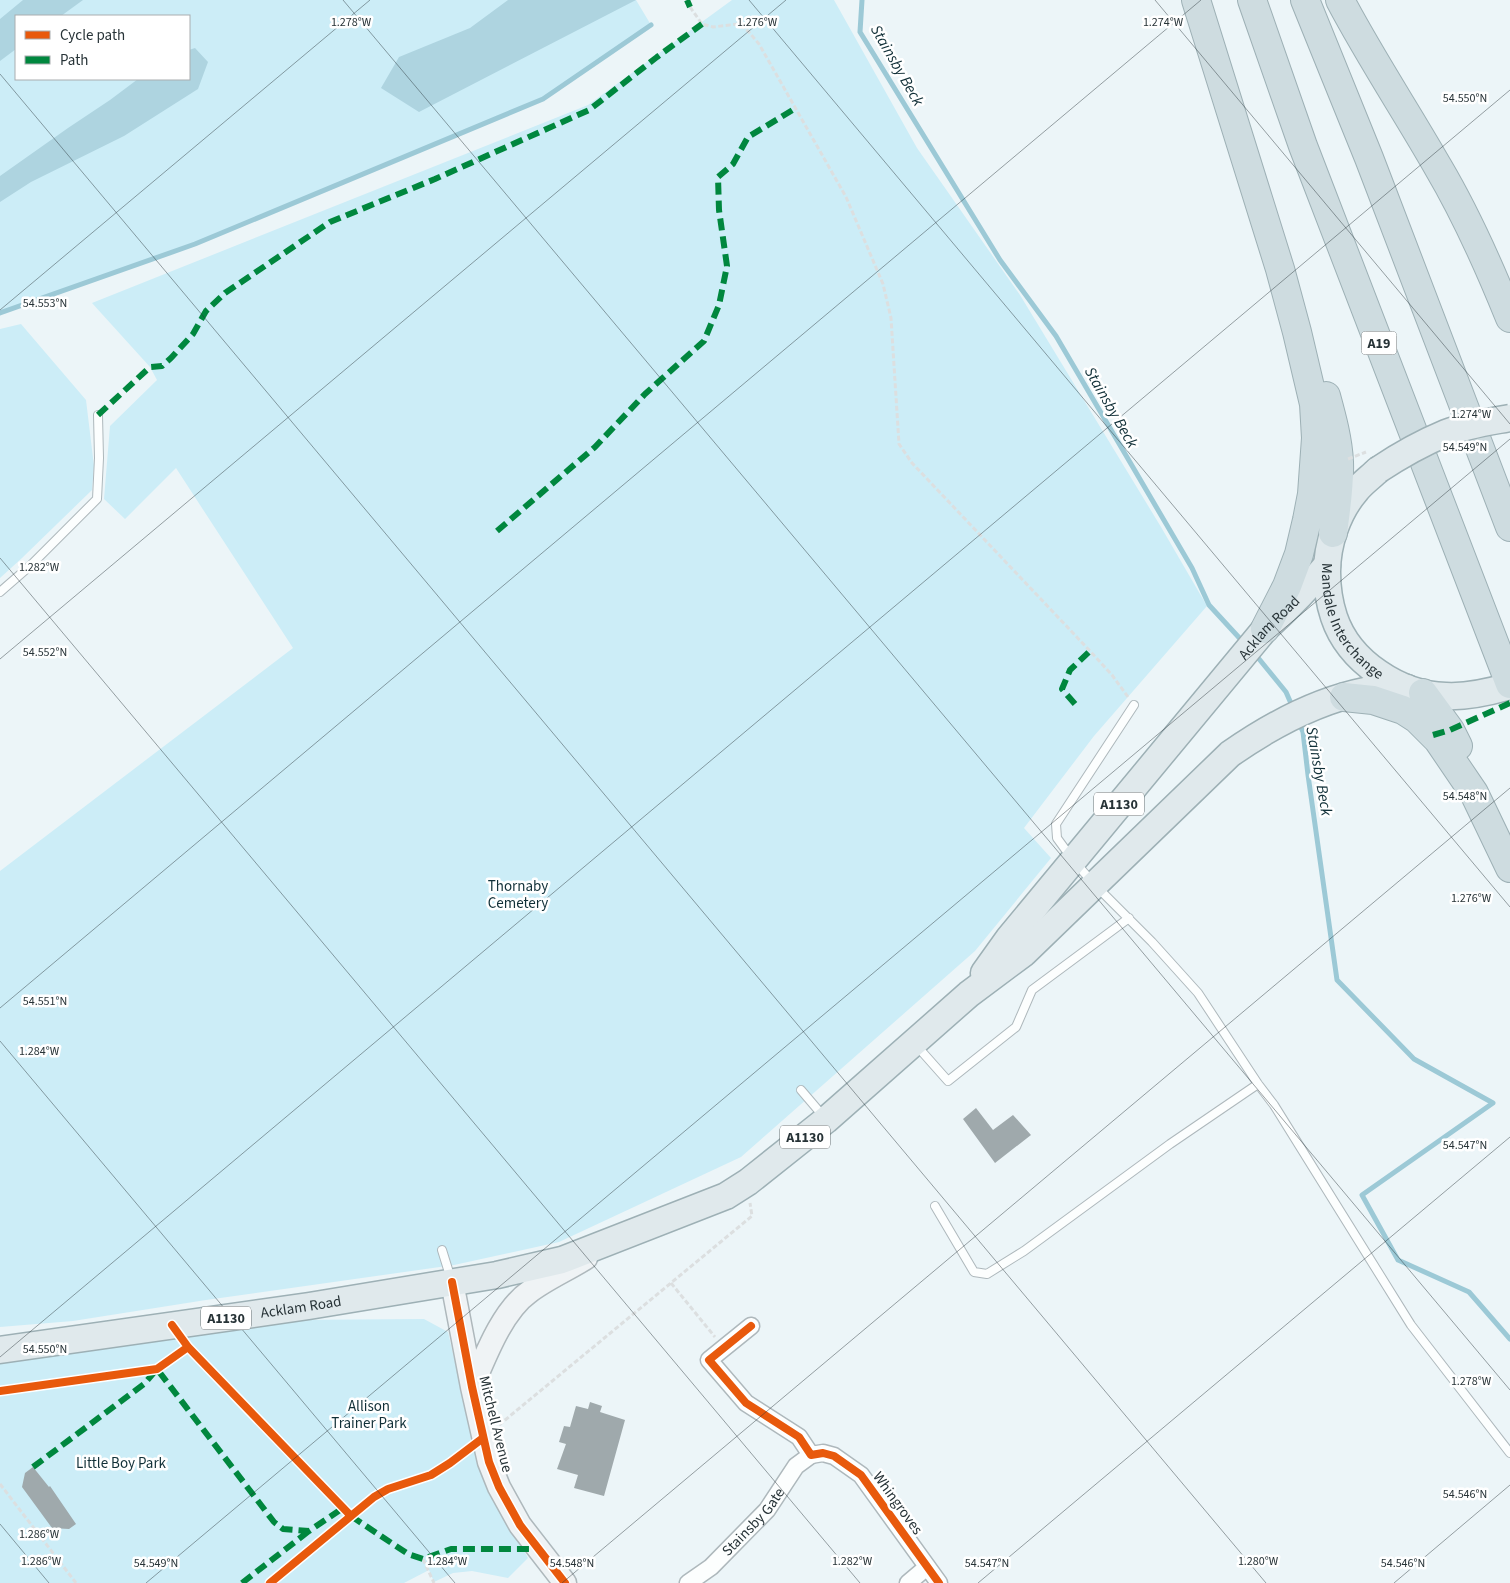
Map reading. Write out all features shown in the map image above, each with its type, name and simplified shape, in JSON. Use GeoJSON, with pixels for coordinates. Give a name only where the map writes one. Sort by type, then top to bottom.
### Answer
{"type":"FeatureCollection","features":[{"type":"Feature","properties":{"kind":"highway"},"geometry":{"type":"LineString","coordinates":[[1196,0],[1280,269],[1314,404],[1316,438],[1312,494],[1307,520],[1299,554],[1287,586],[1262,633]]}},
{"type":"Feature","properties":{"kind":"highway","name":"A19"},"geometry":{"type":"LineString","coordinates":[[1252,0],[1303,146],[1510,685]]}},
{"type":"Feature","properties":{"kind":"highway"},"geometry":{"type":"LineString","coordinates":[[1305,0],[1369,158],[1510,527]]}},
{"type":"Feature","properties":{"kind":"highway"},"geometry":{"type":"LineString","coordinates":[[1340,0],[1357,33],[1456,199],[1487,260],[1510,318]]}},
{"type":"Feature","properties":{"kind":"highway"},"geometry":{"type":"LineString","coordinates":[[1297,332],[1314,362],[1334,424],[1339,460],[1339,483],[1333,533]]}},
{"type":"Feature","properties":{"kind":"highway"},"geometry":{"type":"LineString","coordinates":[[1415,691],[1450,730],[1465,760],[1474,793]]}},
{"type":"Feature","properties":{"kind":"highway"},"geometry":{"type":"LineString","coordinates":[[1344,697],[1373,700],[1403,710],[1417,719],[1438,740],[1474,793],[1510,868]]}},
{"type":"Feature","properties":{"kind":"main road","name":"Mandale Interchange"},"geometry":{"type":"LineString","coordinates":[[1510,418],[1470,425],[1446,433],[1399,456],[1378,470],[1355,491],[1344,510],[1333,533],[1327,565],[1328,592],[1334,618],[1342,634],[1360,658],[1380,675],[1415,691],[1445,696],[1460,696],[1510,685]]}},
{"type":"Feature","properties":{"kind":"main road","name":"Acklam Road"},"geometry":{"type":"LineString","coordinates":[[1073,860],[1262,633],[1327,565]]}},
{"type":"Feature","properties":{"kind":"main road","name":"A1130"},"geometry":{"type":"LineString","coordinates":[[452,1282],[497,1275],[562,1260],[726,1196],[748,1182],[826,1120],[969,994],[1024,953],[1230,754],[1276,724],[1344,697],[1366,690],[1415,691]]}},
{"type":"Feature","properties":{"kind":"main road","name":"A1130"},"geometry":{"type":"LineString","coordinates":[[969,994],[1009,938],[1073,860]]}},
{"type":"Feature","properties":{"kind":"main road","name":"Acklam Road"},"geometry":{"type":"LineString","coordinates":[[0,1350],[309,1306],[452,1282]]}},
{"type":"Feature","properties":{"kind":"street","name":"Mitchell Avenue"},"geometry":{"type":"LineString","coordinates":[[472,1387],[490,1345],[508,1312],[528,1292],[616,1240]]}},
{"type":"Feature","properties":{"kind":"street","name":"Mitchell Avenue"},"geometry":{"type":"LineString","coordinates":[[452,1282],[472,1387],[489,1462],[503,1495],[520,1525],[565,1583]]}},
{"type":"Feature","properties":{"kind":"street"},"geometry":{"type":"LineString","coordinates":[[751,1326],[709,1360],[746,1403],[799,1437],[811,1456]]}},
{"type":"Feature","properties":{"kind":"street","name":"Whingroves"},"geometry":{"type":"LineString","coordinates":[[811,1456],[823,1452],[834,1456],[861,1475],[939,1583]]}},
{"type":"Feature","properties":{"kind":"street","name":"Stainsby Gate"},"geometry":{"type":"LineString","coordinates":[[688,1583],[711,1567],[768,1510],[796,1466],[811,1456]]}},
{"type":"Feature","properties":{"kind":"street"},"geometry":{"type":"LineString","coordinates":[[908,1583],[928,1567]]}},
{"type":"Feature","properties":{"kind":"lane"},"geometry":{"type":"LineString","coordinates":[[0,592],[31,565],[97,499],[100,458],[98,414]]}},
{"type":"Feature","properties":{"kind":"lane"},"geometry":{"type":"LineString","coordinates":[[1134,705],[1056,824],[1057,838],[1095,885],[1129,918],[1198,993],[1274,1105],[1411,1325],[1510,1453]]}},
{"type":"Feature","properties":{"kind":"lane"},"geometry":{"type":"LineString","coordinates":[[914,1044],[948,1082],[1016,1027],[1032,990],[1129,918]]}},
{"type":"Feature","properties":{"kind":"lane"},"geometry":{"type":"LineString","coordinates":[[935,1206],[974,1272],[987,1274],[1024,1251],[1170,1144],[1258,1084]]}},
{"type":"Feature","properties":{"kind":"lane"},"geometry":{"type":"LineString","coordinates":[[801,1090],[826,1120]]}},
{"type":"Feature","properties":{"kind":"lane"},"geometry":{"type":"LineString","coordinates":[[442,1250],[452,1282]]}},
{"type":"Feature","properties":{"kind":"lane"},"geometry":{"type":"LineString","coordinates":[[172,1325],[188,1346],[351,1516]]}},
{"type":"Feature","properties":{"kind":"path"},"geometry":{"type":"LineString","coordinates":[[690,7],[702,24],[713,27],[738,24],[748,31],[763,52],[846,197],[883,284],[891,318],[899,444],[912,463],[1106,669],[1134,705]]}},
{"type":"Feature","properties":{"kind":"path"},"geometry":{"type":"LineString","coordinates":[[483,1438],[752,1216],[748,1182]]}},
{"type":"Feature","properties":{"kind":"path"},"geometry":{"type":"LineString","coordinates":[[671,1283],[723,1347]]}},
{"type":"Feature","properties":{"kind":"path"},"geometry":{"type":"LineString","coordinates":[[0,1484],[76,1583]]}},
{"type":"Feature","properties":{"kind":"path"},"geometry":{"type":"LineString","coordinates":[[423,1559],[434,1583]]}},
{"type":"Feature","properties":{"kind":"green space"},"geometry":{"type":"Polygon","coordinates":[[[0,0],[636,0],[651,25],[543,99],[195,244],[0,313],[0,0]]]}},
{"type":"Feature","properties":{"kind":"green space","name":"Thornaby Cemetery"},"geometry":{"type":"Polygon","coordinates":[[[732,0],[834,0],[917,148],[1020,295],[1207,606],[1094,736],[1024,828],[1051,858],[975,951],[741,1157],[559,1242],[454,1265],[73,1321],[0,1327],[0,871],[293,648],[176,468],[125,519],[104,499],[110,426],[157,380],[150,367],[92,303],[588,105],[732,0]]]}},
{"type":"Feature","properties":{"kind":"green space"},"geometry":{"type":"Polygon","coordinates":[[[21,324],[86,400],[94,466],[92,490],[0,578],[0,329],[21,324]]]}},
{"type":"Feature","properties":{"kind":"green space"},"geometry":{"type":"Polygon","coordinates":[[[424,1319],[448,1332],[479,1467],[528,1558],[508,1578],[472,1571],[453,1573],[434,1582],[429,1570],[404,1583],[0,1583],[0,1355],[287,1320],[424,1319]]]}},
{"type":"Feature","properties":{"kind":"shaded area"},"geometry":{"type":"Polygon","coordinates":[[[23,0],[83,0],[62,15],[15,15],[15,50],[0,61],[0,19],[23,0]]]}},
{"type":"Feature","properties":{"kind":"shaded area"},"geometry":{"type":"Polygon","coordinates":[[[508,0],[636,0],[419,112],[381,88],[399,57],[470,28],[508,0]]]}},
{"type":"Feature","properties":{"kind":"shaded area"},"geometry":{"type":"Polygon","coordinates":[[[195,48],[208,62],[198,89],[124,136],[31,182],[0,202],[0,176],[137,80],[190,80],[190,50],[195,48]]]}},
{"type":"Feature","properties":{"kind":"building"},"geometry":{"type":"Polygon","coordinates":[[[976,1108],[993,1130],[1013,1115],[1031,1135],[995,1163],[963,1119],[976,1108]]]}},
{"type":"Feature","properties":{"kind":"building"},"geometry":{"type":"Polygon","coordinates":[[[590,1402],[602,1406],[600,1412],[625,1420],[604,1496],[574,1488],[578,1475],[557,1469],[566,1444],[559,1442],[564,1426],[570,1427],[576,1406],[588,1409],[590,1402]]]}},
{"type":"Feature","properties":{"kind":"building"},"geometry":{"type":"Polygon","coordinates":[[[33,1467],[50,1486],[76,1524],[69,1529],[52,1528],[22,1487],[25,1473],[33,1467]]]}},
{"type":"Feature","properties":{"kind":"waterway","name":"Stainsby Beck"},"geometry":{"type":"LineString","coordinates":[[862,0],[860,32],[1000,260],[1056,336],[1192,568],[1209,605],[1244,643]]}},
{"type":"Feature","properties":{"kind":"waterway"},"geometry":{"type":"LineString","coordinates":[[0,313],[195,244],[543,99],[651,25]]}},
{"type":"Feature","properties":{"kind":"waterway","name":"Stainsby Beck"},"geometry":{"type":"LineString","coordinates":[[1255,654],[1286,692],[1293,708]]}},
{"type":"Feature","properties":{"kind":"waterway","name":"Stainsby Beck"},"geometry":{"type":"LineString","coordinates":[[1299,723],[1303,732],[1337,980],[1414,1059],[1493,1103],[1362,1195],[1398,1260],[1469,1292],[1510,1339]]}},
{"type":"Feature","properties":{"kind":"marked path"},"geometry":{"type":"LineString","coordinates":[[687,0],[690,7]]}},
{"type":"Feature","properties":{"kind":"marked path"},"geometry":{"type":"LineString","coordinates":[[98,415],[150,367],[162,366],[171,358],[193,334],[206,311],[225,293],[330,222],[435,179],[589,110],[702,24]]}},
{"type":"Feature","properties":{"kind":"marked path"},"geometry":{"type":"LineString","coordinates":[[497,531],[595,447],[645,394],[704,341],[719,305],[727,266],[719,210],[718,177],[733,164],[748,137],[796,108]]}},
{"type":"Feature","properties":{"kind":"marked path"},"geometry":{"type":"LineString","coordinates":[[1075,704],[1062,689],[1070,670],[1090,651]]}},
{"type":"Feature","properties":{"kind":"marked path"},"geometry":{"type":"LineString","coordinates":[[1433,735],[1450,730],[1510,703]]}},
{"type":"Feature","properties":{"kind":"marked path"},"geometry":{"type":"LineString","coordinates":[[33,1467],[144,1384],[157,1369],[274,1522],[283,1529],[309,1531],[343,1508]]}},
{"type":"Feature","properties":{"kind":"marked path"},"geometry":{"type":"LineString","coordinates":[[351,1516],[408,1554],[423,1559],[451,1549],[538,1549]]}},
{"type":"Feature","properties":{"kind":"marked path"},"geometry":{"type":"LineString","coordinates":[[242,1583],[309,1531]]}},
{"type":"Feature","properties":{"kind":"cycle path"},"geometry":{"type":"LineString","coordinates":[[452,1282],[472,1387],[489,1462],[499,1487],[520,1525],[565,1583]]}},
{"type":"Feature","properties":{"kind":"cycle path"},"geometry":{"type":"LineString","coordinates":[[172,1325],[188,1347],[351,1516]]}},
{"type":"Feature","properties":{"kind":"cycle path"},"geometry":{"type":"LineString","coordinates":[[751,1326],[709,1360],[746,1403],[799,1437],[811,1455],[823,1453],[834,1456],[861,1475],[939,1583]]}},
{"type":"Feature","properties":{"kind":"cycle path"},"geometry":{"type":"LineString","coordinates":[[0,1391],[157,1369],[188,1347]]}},
{"type":"Feature","properties":{"kind":"cycle path"},"geometry":{"type":"LineString","coordinates":[[270,1583],[374,1497],[388,1489],[431,1475],[483,1438]]}},
{"type":"Feature","properties":{"kind":"park label","name":"Allison Trainer Park"},"geometry":{"type":"Point","coordinates":[369,1414]}},
{"type":"Feature","properties":{"kind":"park label","name":"Little Boy Park"},"geometry":{"type":"Point","coordinates":[121,1463]}}]}
